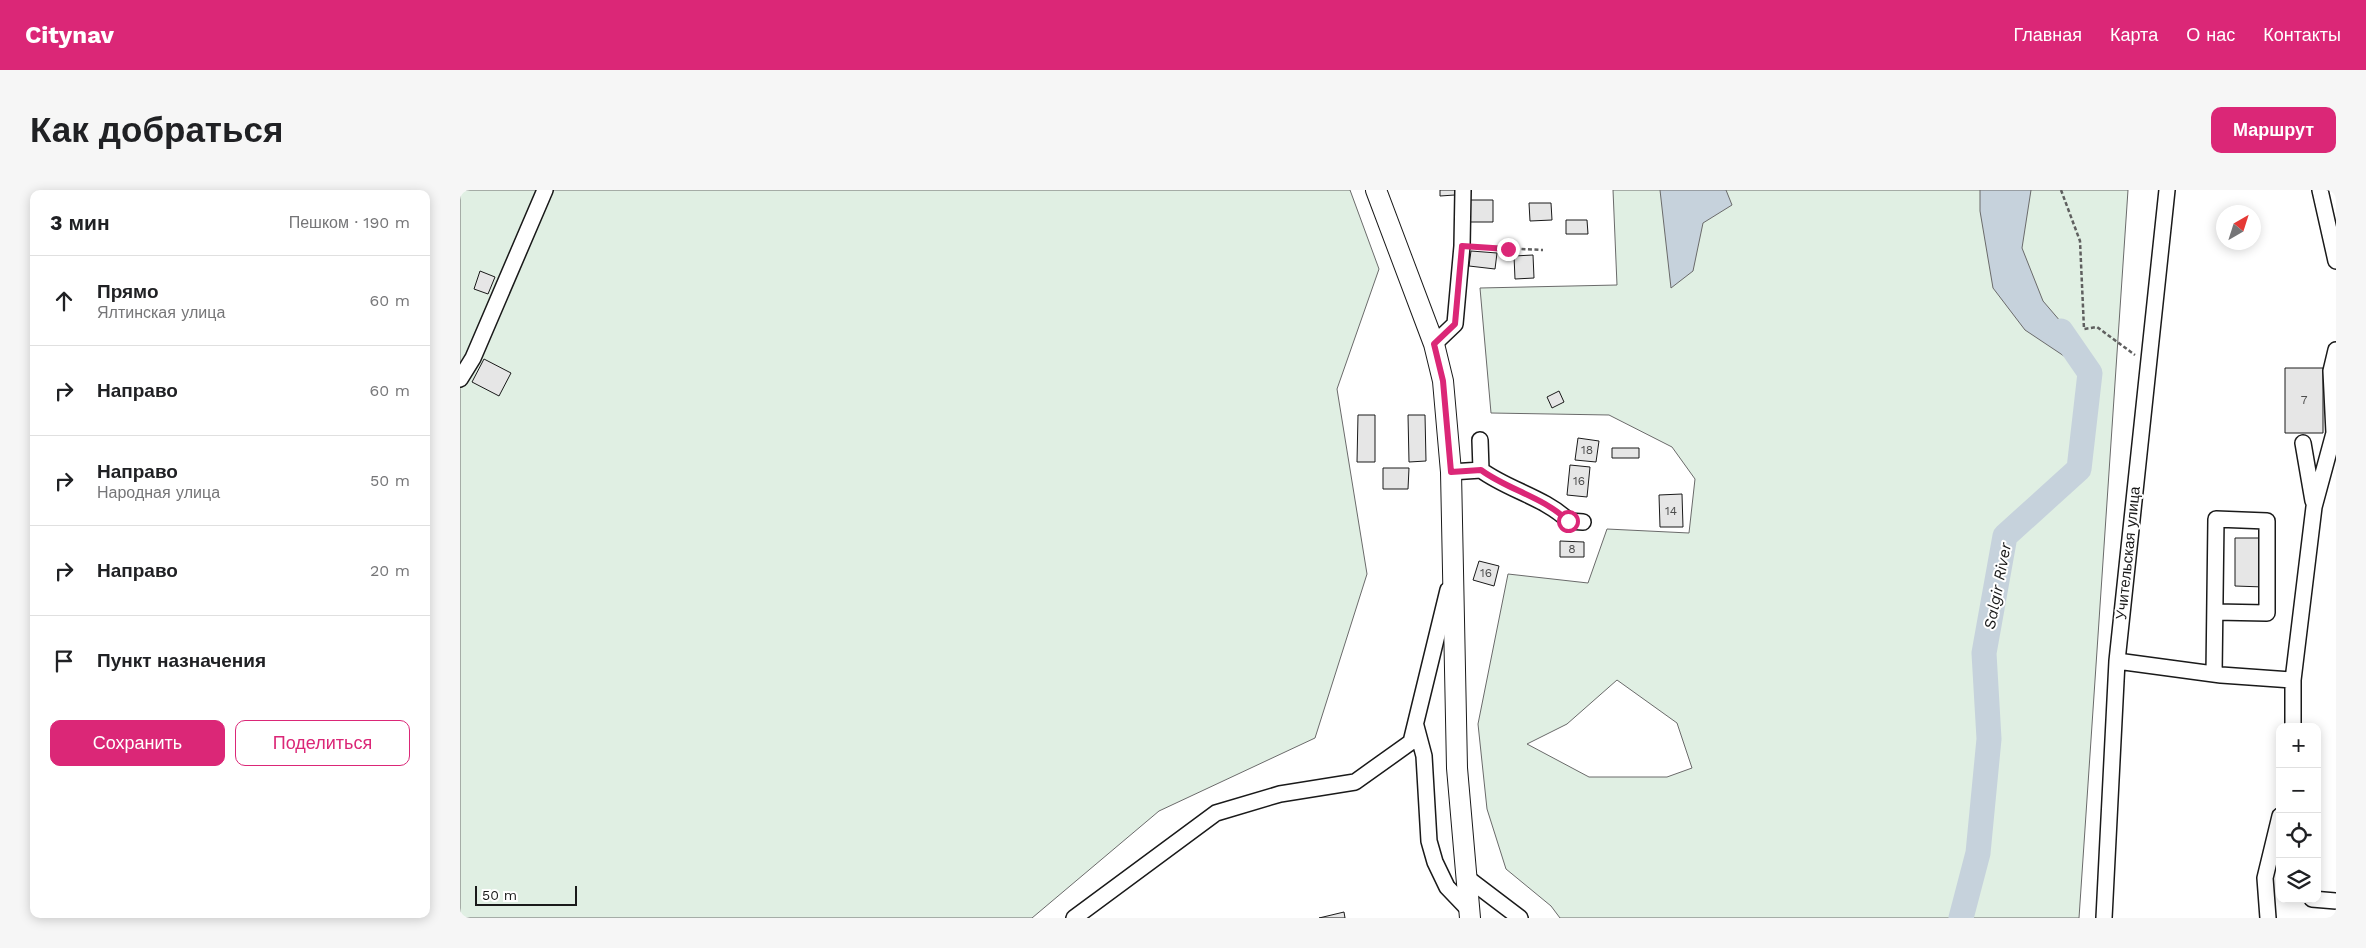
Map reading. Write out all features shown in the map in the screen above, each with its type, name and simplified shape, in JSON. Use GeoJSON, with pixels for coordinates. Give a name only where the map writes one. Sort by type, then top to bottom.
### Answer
{"type":"FeatureCollection","features":[{"type":"Feature","properties":{"kind":"main road"},"geometry":{"type":"LineString","coordinates":[[1376,190],[1434,344],[1443,381],[1451,472],[1457,768],[1470,914]]}},
{"type":"Feature","properties":{"kind":"street"},"geometry":{"type":"LineString","coordinates":[[460,379],[473,358],[545,190]]}},
{"type":"Feature","properties":{"kind":"street"},"geometry":{"type":"LineString","coordinates":[[1434,344],[1455,324],[1462,246],[1463,190]]}},
{"type":"Feature","properties":{"kind":"street","name":"Учительская улица"},"geometry":{"type":"LineString","coordinates":[[2104,918],[2117,662],[2167,190]]}},
{"type":"Feature","properties":{"kind":"street"},"geometry":{"type":"LineString","coordinates":[[2320,190],[2336,262]]}},
{"type":"Feature","properties":{"kind":"street"},"geometry":{"type":"LineString","coordinates":[[2293,723],[2293,680],[2314,507],[2334,433],[2331,371],[2336,350]]}},
{"type":"Feature","properties":{"kind":"street"},"geometry":{"type":"LineString","coordinates":[[1480,440],[1481,470]]}},
{"type":"Feature","properties":{"kind":"street"},"geometry":{"type":"LineString","coordinates":[[2303,443],[2314,507]]}},
{"type":"Feature","properties":{"kind":"street"},"geometry":{"type":"LineString","coordinates":[[1451,472],[1481,470],[1497,482],[1556,509],[1568,521],[1583,522]]}},
{"type":"Feature","properties":{"kind":"street"},"geometry":{"type":"LineString","coordinates":[[2214,674],[2216,519],[2267,520],[2267,613],[2215,612]]}},
{"type":"Feature","properties":{"kind":"street"},"geometry":{"type":"LineString","coordinates":[[1074,918],[1216,813],[1280,794],[1355,782],[1411,742],[1453,572]]}},
{"type":"Feature","properties":{"kind":"street"},"geometry":{"type":"LineString","coordinates":[[2117,662],[2214,674],[2293,680]]}},
{"type":"Feature","properties":{"kind":"street"},"geometry":{"type":"LineString","coordinates":[[1416,724],[1424,756],[1429,841],[1435,862],[1447,887],[1470,914]]}},
{"type":"Feature","properties":{"kind":"street"},"geometry":{"type":"LineString","coordinates":[[2268,918],[2273,896],[2265,878],[2276,833]]}},
{"type":"Feature","properties":{"kind":"street"},"geometry":{"type":"LineString","coordinates":[[1466,877],[1520,918]]}},
{"type":"Feature","properties":{"kind":"street"},"geometry":{"type":"LineString","coordinates":[[2321,900],[2336,901]]}},
{"type":"Feature","properties":{"kind":"path"},"geometry":{"type":"LineString","coordinates":[[2061,190],[2080,241],[2084,329],[2097,327],[2148,365]]}},
{"type":"Feature","properties":{"kind":"path"},"geometry":{"type":"LineString","coordinates":[[1462,246],[1543,250]]}},
{"type":"Feature","properties":{"kind":"green space"},"geometry":{"type":"Polygon","coordinates":[[[460,190],[1350,190],[1379,269],[1337,389],[1367,574],[1315,738],[1159,811],[1032,918],[460,918],[460,190]]]}},
{"type":"Feature","properties":{"kind":"green space"},"geometry":{"type":"Polygon","coordinates":[[[1613,190],[2128,190],[2079,918],[1560,918],[1551,906],[1506,869],[1487,809],[1478,724],[1508,574],[1588,583],[1607,529],[1689,533],[1695,479],[1672,447],[1609,415],[1491,413],[1480,288],[1617,285],[1613,190]],[[1617,680],[1567,724],[1527,744],[1589,777],[1667,777],[1692,768],[1677,723],[1617,680]]]}},
{"type":"Feature","properties":{"kind":"shaded area"},"geometry":{"type":"Polygon","coordinates":[[[1660,190],[1726,190],[1732,205],[1703,223],[1693,271],[1671,288],[1660,190]]]}},
{"type":"Feature","properties":{"kind":"shaded area"},"geometry":{"type":"Polygon","coordinates":[[[1980,190],[2031,190],[2022,248],[2043,301],[2085,350],[2076,364],[2025,330],[1993,288],[1980,211],[1980,190]]]}},
{"type":"Feature","properties":{"kind":"building"},"geometry":{"type":"Polygon","coordinates":[[[1440,190],[1455,190],[1455,195],[1440,196],[1440,190]]]}},
{"type":"Feature","properties":{"kind":"building"},"geometry":{"type":"Polygon","coordinates":[[[1469,200],[1493,200],[1493,222],[1470,222],[1469,200]]]}},
{"type":"Feature","properties":{"kind":"building"},"geometry":{"type":"Polygon","coordinates":[[[1529,203],[1551,203],[1552,220],[1530,221],[1529,203]]]}},
{"type":"Feature","properties":{"kind":"building"},"geometry":{"type":"Polygon","coordinates":[[[1566,220],[1587,220],[1588,234],[1566,234],[1566,220]]]}},
{"type":"Feature","properties":{"kind":"building"},"geometry":{"type":"Polygon","coordinates":[[[1471,251],[1497,253],[1495,269],[1469,266],[1471,251]]]}},
{"type":"Feature","properties":{"kind":"building"},"geometry":{"type":"Polygon","coordinates":[[[1533,255],[1534,278],[1515,279],[1514,256],[1533,255]]]}},
{"type":"Feature","properties":{"kind":"building"},"geometry":{"type":"Polygon","coordinates":[[[480,271],[495,277],[488,294],[474,289],[480,271]]]}},
{"type":"Feature","properties":{"kind":"building"},"geometry":{"type":"Polygon","coordinates":[[[484,359],[511,373],[499,396],[472,382],[484,359]]]}},
{"type":"Feature","properties":{"kind":"building"},"geometry":{"type":"Polygon","coordinates":[[[2285,368],[2323,368],[2323,433],[2285,433],[2285,368]]]}},
{"type":"Feature","properties":{"kind":"building"},"geometry":{"type":"Polygon","coordinates":[[[1559,391],[1564,402],[1552,408],[1547,397],[1559,391]]]}},
{"type":"Feature","properties":{"kind":"building"},"geometry":{"type":"Polygon","coordinates":[[[1358,415],[1375,415],[1375,462],[1357,462],[1358,415]]]}},
{"type":"Feature","properties":{"kind":"building"},"geometry":{"type":"Polygon","coordinates":[[[1408,415],[1425,415],[1426,461],[1409,462],[1408,415]]]}},
{"type":"Feature","properties":{"kind":"building"},"geometry":{"type":"Polygon","coordinates":[[[1578,438],[1599,441],[1596,462],[1575,460],[1578,438]]]}},
{"type":"Feature","properties":{"kind":"building"},"geometry":{"type":"Polygon","coordinates":[[[1612,448],[1639,448],[1639,458],[1612,458],[1612,448]]]}},
{"type":"Feature","properties":{"kind":"building"},"geometry":{"type":"Polygon","coordinates":[[[1570,465],[1590,467],[1587,497],[1567,495],[1570,465]]]}},
{"type":"Feature","properties":{"kind":"building"},"geometry":{"type":"Polygon","coordinates":[[[1383,468],[1409,468],[1408,489],[1383,489],[1383,468]]]}},
{"type":"Feature","properties":{"kind":"building"},"geometry":{"type":"Polygon","coordinates":[[[1682,494],[1683,527],[1660,527],[1659,495],[1682,494]]]}},
{"type":"Feature","properties":{"kind":"building"},"geometry":{"type":"Polygon","coordinates":[[[2235,538],[2264,538],[2264,587],[2235,586],[2235,538]]]}},
{"type":"Feature","properties":{"kind":"building"},"geometry":{"type":"Polygon","coordinates":[[[1560,541],[1584,542],[1584,557],[1560,557],[1560,541]]]}},
{"type":"Feature","properties":{"kind":"building"},"geometry":{"type":"Polygon","coordinates":[[[1479,561],[1499,566],[1494,586],[1473,580],[1479,561]]]}},
{"type":"Feature","properties":{"kind":"building"},"geometry":{"type":"Polygon","coordinates":[[[1344,912],[1345,918],[1319,918],[1344,912]]]}},
{"type":"Feature","properties":{"kind":"waterway","name":"Salgir River"},"geometry":{"type":"LineString","coordinates":[[1961,918],[1978,853],[1989,739],[1984,653],[2005,536],[2079,469],[2090,373],[2061,331]]}},
{"type":"Feature","properties":{"kind":"route"},"geometry":{"type":"LineString","coordinates":[[1508,249],[1462,246],[1455,324],[1434,344],[1443,381],[1451,472],[1481,470],[1497,482],[1556,509],[1568,521]]}}]}
